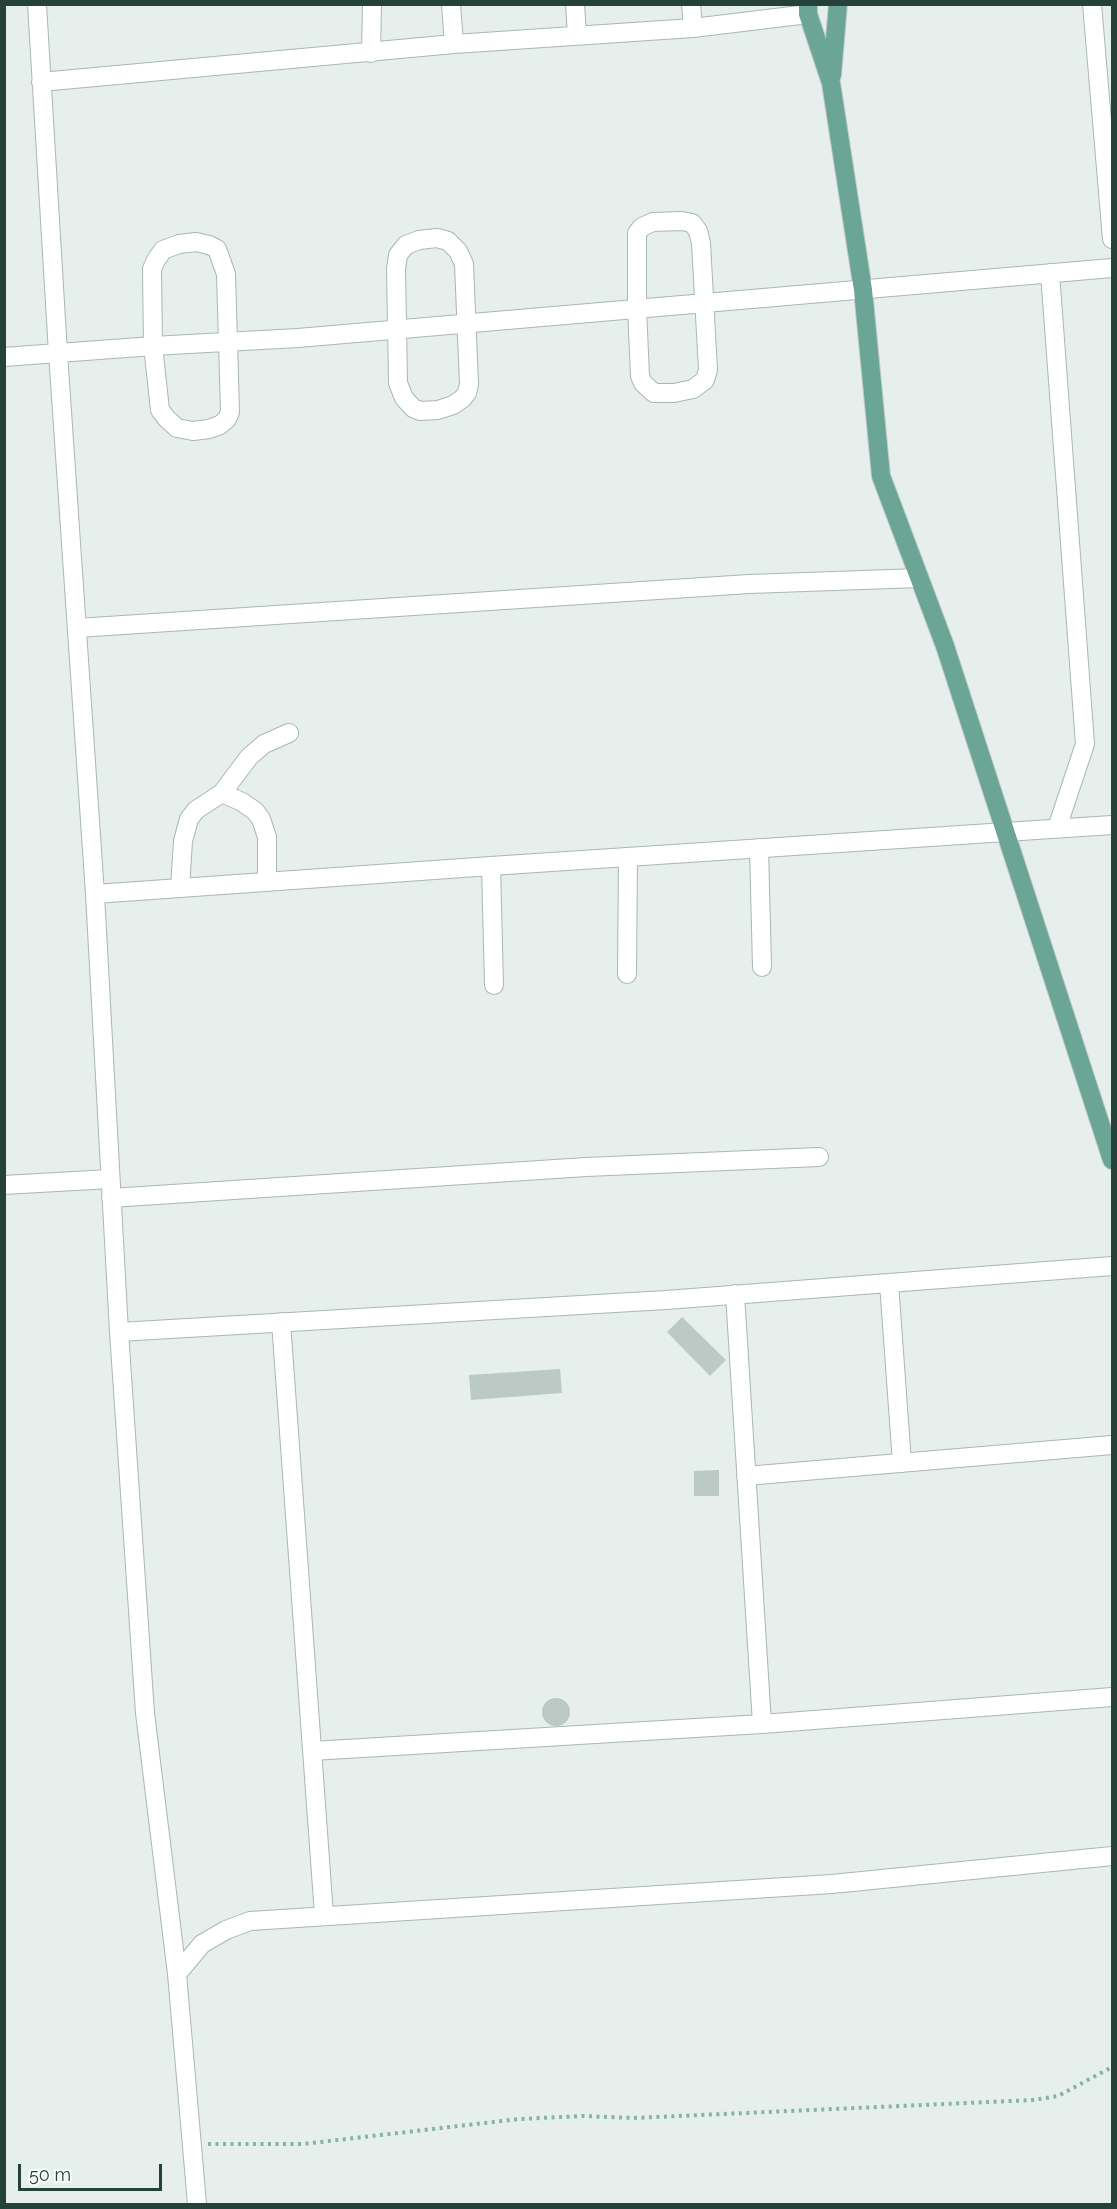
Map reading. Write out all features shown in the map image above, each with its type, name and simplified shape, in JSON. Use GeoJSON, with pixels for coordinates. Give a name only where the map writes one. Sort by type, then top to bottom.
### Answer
{"type":"FeatureCollection","features":[{"type":"Feature","properties":{"kind":"main road"},"geometry":{"type":"LineString","coordinates":[[831,83],[838,4]]}},
{"type":"Feature","properties":{"kind":"main road"},"geometry":{"type":"LineString","coordinates":[[808,9],[831,83],[863,290],[881,476],[945,646],[1113,1160]]}},
{"type":"Feature","properties":{"kind":"street"},"geometry":{"type":"LineString","coordinates":[[37,4],[95,894],[119,1332],[145,1713],[177,1974],[197,2205]]}},
{"type":"Feature","properties":{"kind":"street"},"geometry":{"type":"LineString","coordinates":[[371,52],[372,4]]}},
{"type":"Feature","properties":{"kind":"street"},"geometry":{"type":"LineString","coordinates":[[451,4],[454,44]]}},
{"type":"Feature","properties":{"kind":"street"},"geometry":{"type":"LineString","coordinates":[[575,4],[578,35]]}},
{"type":"Feature","properties":{"kind":"street"},"geometry":{"type":"LineString","coordinates":[[691,4],[693,28]]}},
{"type":"Feature","properties":{"kind":"street"},"geometry":{"type":"LineString","coordinates":[[1092,4],[1113,239]]}},
{"type":"Feature","properties":{"kind":"street"},"geometry":{"type":"LineString","coordinates":[[41,82],[454,44],[693,28],[808,9]]}},
{"type":"Feature","properties":{"kind":"street"},"geometry":{"type":"LineString","coordinates":[[682,221],[692,224],[698,231],[701,243],[706,302],[708,370],[705,380],[693,389],[674,393],[654,393],[643,383],[640,376],[637,308],[637,233],[642,227],[653,222],[682,221]]}},
{"type":"Feature","properties":{"kind":"street"},"geometry":{"type":"LineString","coordinates":[[437,238],[448,241],[458,251],[464,264],[466,323],[469,384],[467,393],[453,405],[438,410],[420,411],[413,408],[404,398],[398,383],[396,269],[399,255],[406,245],[419,240],[437,238]]}},
{"type":"Feature","properties":{"kind":"street"},"geometry":{"type":"LineString","coordinates":[[196,242],[217,249],[226,274],[228,342],[230,412],[227,419],[210,429],[193,431],[177,428],[160,410],[153,346],[152,269],[163,250],[179,244],[196,242]]}},
{"type":"Feature","properties":{"kind":"street"},"geometry":{"type":"LineString","coordinates":[[4,357],[396,330],[1113,268]]}},
{"type":"Feature","properties":{"kind":"street"},"geometry":{"type":"LineString","coordinates":[[1050,273],[1085,744],[1057,828]]}},
{"type":"Feature","properties":{"kind":"street"},"geometry":{"type":"LineString","coordinates":[[77,628],[749,584],[919,578]]}},
{"type":"Feature","properties":{"kind":"street"},"geometry":{"type":"LineString","coordinates":[[180,888],[183,842],[189,819],[196,810],[222,793],[249,757],[264,744],[289,733]]}},
{"type":"Feature","properties":{"kind":"street"},"geometry":{"type":"LineString","coordinates":[[222,793],[242,802],[255,811],[261,819],[267,837],[267,882]]}},
{"type":"Feature","properties":{"kind":"street"},"geometry":{"type":"LineString","coordinates":[[95,894],[1113,825]]}},
{"type":"Feature","properties":{"kind":"street"},"geometry":{"type":"LineString","coordinates":[[759,848],[762,967]]}},
{"type":"Feature","properties":{"kind":"street"},"geometry":{"type":"LineString","coordinates":[[627,974],[628,857]]}},
{"type":"Feature","properties":{"kind":"street"},"geometry":{"type":"LineString","coordinates":[[491,866],[494,985]]}},
{"type":"Feature","properties":{"kind":"street"},"geometry":{"type":"LineString","coordinates":[[111,1198],[586,1167],[819,1156]]}},
{"type":"Feature","properties":{"kind":"street"},"geometry":{"type":"LineString","coordinates":[[4,1185],[110,1179]]}},
{"type":"Feature","properties":{"kind":"street"},"geometry":{"type":"LineString","coordinates":[[119,1332],[735,1294],[1113,1266]]}},
{"type":"Feature","properties":{"kind":"street"},"geometry":{"type":"LineString","coordinates":[[889,1283],[902,1463]]}},
{"type":"Feature","properties":{"kind":"street"},"geometry":{"type":"LineString","coordinates":[[735,1294],[762,1724]]}},
{"type":"Feature","properties":{"kind":"street"},"geometry":{"type":"LineString","coordinates":[[281,1322],[324,1915]]}},
{"type":"Feature","properties":{"kind":"street"},"geometry":{"type":"LineString","coordinates":[[746,1476],[1113,1445]]}},
{"type":"Feature","properties":{"kind":"street"},"geometry":{"type":"LineString","coordinates":[[312,1751],[762,1724],[1113,1696]]}},
{"type":"Feature","properties":{"kind":"street"},"geometry":{"type":"LineString","coordinates":[[177,1974],[202,1944],[226,1930],[250,1921],[832,1884],[1113,1856]]}},
{"type":"Feature","properties":{"kind":"path"},"geometry":{"type":"LineString","coordinates":[[192,2144],[303,2144],[519,2119],[583,2116],[634,2118],[1033,2100],[1058,2096],[1113,2067]]}},
{"type":"Feature","properties":{"kind":"building"},"geometry":{"type":"Polygon","coordinates":[[[682,1317],[726,1360],[710,1376],[667,1332],[682,1317]]]}},
{"type":"Feature","properties":{"kind":"building"},"geometry":{"type":"Polygon","coordinates":[[[560,1369],[562,1393],[471,1400],[469,1375],[560,1369]]]}},
{"type":"Feature","properties":{"kind":"building"},"geometry":{"type":"Polygon","coordinates":[[[719,1470],[719,1496],[694,1496],[694,1471],[719,1470]]]}},
{"type":"Feature","properties":{"kind":"building"},"geometry":{"type":"Polygon","coordinates":[[[556,1698],[566,1702],[570,1712],[566,1722],[556,1726],[546,1722],[542,1712],[546,1702],[556,1698]]]}}]}
